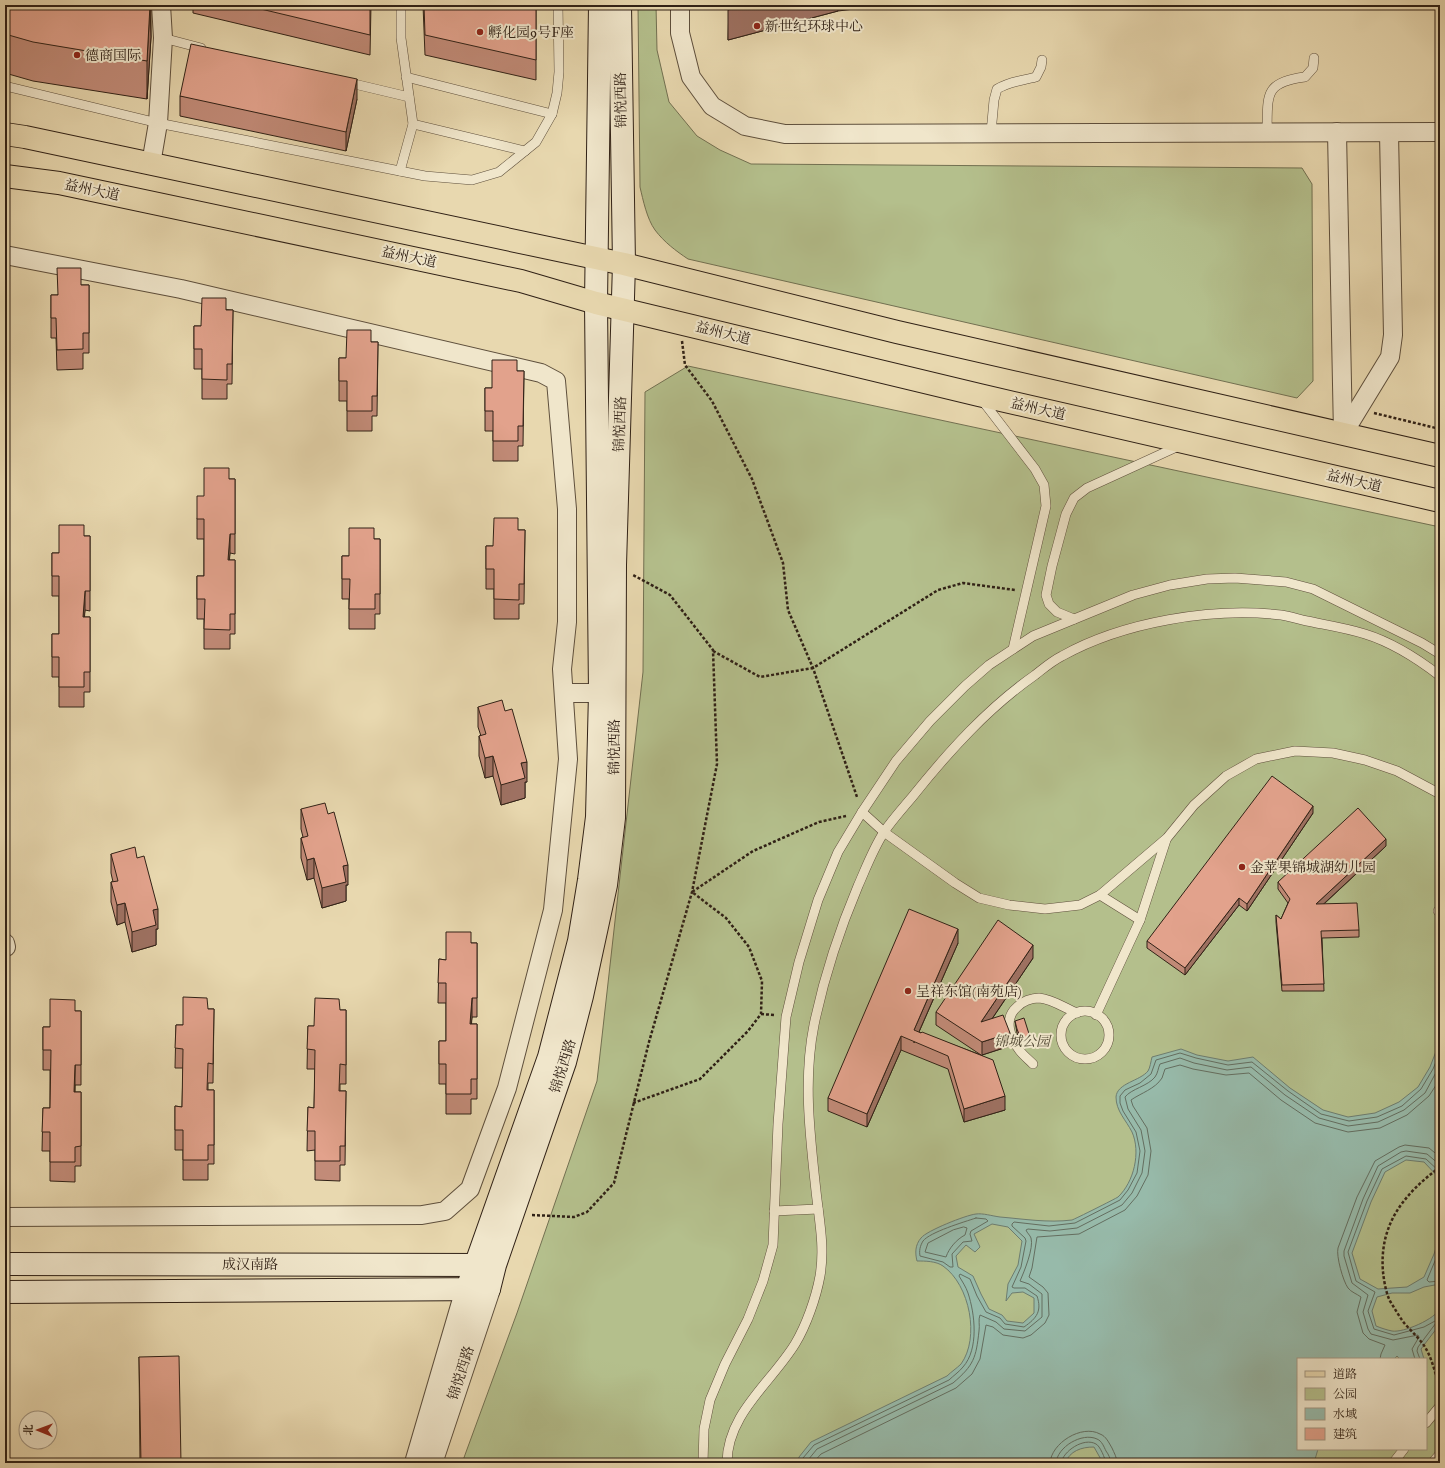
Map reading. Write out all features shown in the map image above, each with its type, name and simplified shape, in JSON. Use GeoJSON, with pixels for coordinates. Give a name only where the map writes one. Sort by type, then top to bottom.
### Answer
{"type":"FeatureCollection","features":[{"type":"Feature","properties":{"kind":"main road","name":"锦悦西路"},"geometry":{"type":"LineString","coordinates":[[431,1463],[489,1289],[485,1265],[549,1057],[579,941],[597,817],[600,693],[596,259],[600,5]]}},
{"type":"Feature","properties":{"kind":"main road","name":"锦悦西路"},"geometry":{"type":"LineString","coordinates":[[416,1463],[467,1288],[485,1265],[513,1214],[565,1062],[582,996],[606,885],[614,818],[615,565],[624,264],[620,5]]}},
{"type":"Feature","properties":{"kind":"main road"},"geometry":{"type":"LineString","coordinates":[[5,134],[624,264],[897,332],[1440,456]]}},
{"type":"Feature","properties":{"kind":"main road","name":"益州大道"},"geometry":{"type":"LineString","coordinates":[[5,176],[59,183],[513,279],[623,310],[979,395],[1440,501]]}},
{"type":"Feature","properties":{"kind":"main road","name":"成汉南路"},"geometry":{"type":"LineString","coordinates":[[5,1264],[485,1265]]}},
{"type":"Feature","properties":{"kind":"main road","name":"成汉南路"},"geometry":{"type":"LineString","coordinates":[[5,1292],[489,1289]]}},
{"type":"Feature","properties":{"kind":"street"},"geometry":{"type":"LineString","coordinates":[[680,5],[680,33],[691,77],[712,106],[744,126],[785,134],[1440,132]]}},
{"type":"Feature","properties":{"kind":"street"},"geometry":{"type":"LineString","coordinates":[[151,164],[158,123],[163,38],[156,14]]}},
{"type":"Feature","properties":{"kind":"street"},"geometry":{"type":"LineString","coordinates":[[1337,132],[1343,434]]}},
{"type":"Feature","properties":{"kind":"street"},"geometry":{"type":"LineString","coordinates":[[1343,434],[1390,356],[1393,335],[1389,133]]}},
{"type":"Feature","properties":{"kind":"street"},"geometry":{"type":"LineString","coordinates":[[5,255],[181,289],[541,374],[556,381],[567,509],[567,622],[562,669],[568,759],[553,910],[507,1088],[470,1189],[445,1211],[422,1215],[5,1217]]}},
{"type":"Feature","properties":{"kind":"street"},"geometry":{"type":"LineString","coordinates":[[564,693],[600,693]]}},
{"type":"Feature","properties":{"kind":"lane"},"geometry":{"type":"LineString","coordinates":[[400,171],[413,124],[401,38],[401,5]]}},
{"type":"Feature","properties":{"kind":"lane"},"geometry":{"type":"LineString","coordinates":[[5,86],[158,123],[425,176],[472,180],[499,172],[536,142],[552,114],[557,93],[559,72],[558,5]]}},
{"type":"Feature","properties":{"kind":"lane"},"geometry":{"type":"LineString","coordinates":[[163,38],[208,49]]}},
{"type":"Feature","properties":{"kind":"lane"},"geometry":{"type":"LineString","coordinates":[[1267,132],[1268,98],[1273,89],[1280,82],[1306,77],[1313,68],[1314,58]]}},
{"type":"Feature","properties":{"kind":"lane"},"geometry":{"type":"LineString","coordinates":[[991,133],[994,100],[997,89],[1013,81],[1036,77],[1041,67],[1042,60]]}},
{"type":"Feature","properties":{"kind":"lane"},"geometry":{"type":"LineString","coordinates":[[406,78],[552,114]]}},
{"type":"Feature","properties":{"kind":"lane"},"geometry":{"type":"LineString","coordinates":[[339,80],[409,97]]}},
{"type":"Feature","properties":{"kind":"lane"},"geometry":{"type":"LineString","coordinates":[[413,124],[525,151]]}},
{"type":"Feature","properties":{"kind":"lane"},"geometry":{"type":"LineString","coordinates":[[979,395],[1035,469],[1044,485],[1046,506],[1013,649]]}},
{"type":"Feature","properties":{"kind":"lane"},"geometry":{"type":"LineString","coordinates":[[1074,619],[1057,612],[1049,604],[1046,596],[1052,566],[1066,514],[1074,498],[1087,488],[1185,443]]}},
{"type":"Feature","properties":{"kind":"lane"},"geometry":{"type":"LineString","coordinates":[[703,1463],[704,1429],[710,1400],[725,1364],[748,1319],[763,1281],[772,1245],[778,1124],[786,1017],[798,962],[818,900],[838,852],[862,812],[896,761],[930,721],[965,686],[989,665],[1033,636],[1133,596],[1170,584],[1207,579],[1235,578],[1286,582],[1313,589],[1422,643],[1440,654]]}},
{"type":"Feature","properties":{"kind":"lane"},"geometry":{"type":"LineString","coordinates":[[727,1463],[727,1454],[732,1433],[742,1413],[774,1373],[796,1342],[810,1311],[820,1278],[822,1234],[809,1125],[808,1070],[814,1026],[841,927],[870,858],[884,832],[936,767],[970,730],[1010,692],[1060,657],[1087,644],[1131,627],[1176,618],[1232,612],[1282,615],[1366,634],[1400,650],[1440,676]]}},
{"type":"Feature","properties":{"kind":"lane"},"geometry":{"type":"LineString","coordinates":[[862,812],[884,832],[955,883],[979,898],[1009,905],[1045,909],[1080,905],[1100,894],[1166,838],[1194,805],[1226,776],[1256,759],[1295,751],[1333,753],[1365,760],[1397,771],[1440,794]]}},
{"type":"Feature","properties":{"kind":"lane"},"geometry":{"type":"LineString","coordinates":[[1096,1014],[1140,920],[1166,838]]}},
{"type":"Feature","properties":{"kind":"lane"},"geometry":{"type":"LineString","coordinates":[[1100,894],[1140,920]]}},
{"type":"Feature","properties":{"kind":"lane"},"geometry":{"type":"LineString","coordinates":[[1033,1064],[1020,1050],[1011,1034],[1008,1021],[1011,1012],[1019,1005],[1029,1000],[1039,998],[1051,1001],[1077,1013]]}},
{"type":"Feature","properties":{"kind":"lane"},"geometry":{"type":"LineString","coordinates":[[1087,1012],[1096,1014],[1104,1021],[1108,1030],[1108,1040],[1104,1049],[1097,1056],[1088,1059],[1078,1058],[1069,1054],[1063,1046],[1061,1036],[1063,1026],[1068,1018],[1077,1013],[1087,1012]]}},
{"type":"Feature","properties":{"kind":"lane"},"geometry":{"type":"LineString","coordinates":[[774,1211],[818,1209]]}},
{"type":"Feature","properties":{"kind":"lane"},"geometry":{"type":"LineString","coordinates":[[1427,1422],[1440,1406]]}},
{"type":"Feature","properties":{"kind":"lane"},"geometry":{"type":"LineString","coordinates":[[1393,1463],[1403,1450]]}},
{"type":"Feature","properties":{"kind":"lane"},"geometry":{"type":"LineString","coordinates":[[1432,1463],[1440,1454]]}},
{"type":"Feature","properties":{"kind":"path"},"geometry":{"type":"LineString","coordinates":[[680,323],[685,365],[712,401],[752,479],[783,563],[788,610],[813,668],[862,812],[819,822],[753,851],[692,892]]}},
{"type":"Feature","properties":{"kind":"path"},"geometry":{"type":"LineString","coordinates":[[1358,409],[1440,429]]}},
{"type":"Feature","properties":{"kind":"path"},"geometry":{"type":"LineString","coordinates":[[615,565],[670,595],[713,650],[760,677],[813,668],[938,590],[963,583],[1026,592]]}},
{"type":"Feature","properties":{"kind":"path"},"geometry":{"type":"LineString","coordinates":[[513,1214],[574,1217],[587,1212],[614,1183],[649,1042],[692,892],[718,764],[713,650]]}},
{"type":"Feature","properties":{"kind":"path"},"geometry":{"type":"LineString","coordinates":[[633,1103],[700,1079],[748,1031],[761,1014],[762,981],[749,947],[726,918],[692,892]]}},
{"type":"Feature","properties":{"kind":"path"},"geometry":{"type":"LineString","coordinates":[[1440,1167],[1407,1196],[1398,1210],[1390,1224],[1382,1260],[1384,1279],[1389,1300],[1404,1323],[1425,1347],[1437,1379],[1440,1375]]}},
{"type":"Feature","properties":{"kind":"green space"},"geometry":{"type":"Polygon","coordinates":[[[638,5],[656,5],[657,50],[669,102],[697,136],[720,150],[751,164],[1302,168],[1312,184],[1313,381],[1297,398],[688,259],[670,246],[652,226],[640,187],[638,5]]]}},
{"type":"Feature","properties":{"kind":"green space"},"geometry":{"type":"Polygon","coordinates":[[[1440,191],[1440,240],[1437,241],[1437,194],[1440,191]]]}},
{"type":"Feature","properties":{"kind":"green space","name":"锦城公园"},"geometry":{"type":"Polygon","coordinates":[[[688,366],[1440,527],[1440,1463],[462,1463],[517,1313],[597,1081],[643,672],[645,392],[688,366]]]}},
{"type":"Feature","properties":{"kind":"water"},"geometry":{"type":"Polygon","coordinates":[[[1440,1041],[1440,1179],[1424,1162],[1406,1160],[1385,1172],[1371,1202],[1352,1253],[1360,1279],[1378,1289],[1407,1287],[1424,1277],[1440,1235],[1440,1284],[1424,1287],[1410,1293],[1392,1293],[1377,1297],[1372,1311],[1376,1326],[1392,1331],[1411,1328],[1426,1321],[1440,1308],[1440,1324],[1421,1349],[1424,1358],[1399,1358],[1397,1356],[1395,1358],[1297,1358],[1297,1450],[1318,1450],[1314,1463],[1103,1463],[1094,1447],[1076,1450],[1070,1455],[1065,1463],[798,1463],[799,1457],[811,1442],[947,1376],[961,1364],[967,1353],[971,1327],[966,1299],[960,1286],[943,1266],[934,1262],[917,1261],[917,1246],[924,1235],[964,1217],[976,1214],[1036,1220],[1072,1220],[1118,1197],[1124,1191],[1132,1175],[1136,1157],[1136,1148],[1132,1132],[1119,1111],[1116,1102],[1117,1092],[1124,1085],[1148,1071],[1152,1057],[1181,1049],[1197,1055],[1228,1061],[1253,1057],[1290,1088],[1323,1110],[1348,1117],[1375,1113],[1399,1102],[1418,1087],[1430,1067],[1440,1041]],[[992,1224],[974,1234],[980,1247],[975,1252],[966,1245],[956,1256],[958,1267],[973,1276],[989,1309],[1002,1315],[1007,1321],[1023,1323],[1034,1313],[1034,1298],[1023,1292],[1012,1293],[1006,1301],[1008,1284],[1018,1265],[1022,1241],[1008,1227],[992,1224]]]}},
{"type":"Feature","properties":{"kind":"building"},"geometry":{"type":"Polygon","coordinates":[[[5,5],[150,5],[147,61],[33,42],[5,34],[5,5]]]}},
{"type":"Feature","properties":{"kind":"building"},"geometry":{"type":"Polygon","coordinates":[[[244,5],[370,5],[370,35],[244,5]]]}},
{"type":"Feature","properties":{"kind":"building","name":"孵化园9号F座"},"geometry":{"type":"Polygon","coordinates":[[[424,5],[536,5],[536,60],[425,35],[424,5]]]}},
{"type":"Feature","properties":{"kind":"building"},"geometry":{"type":"Polygon","coordinates":[[[729,5],[746,5],[728,10],[729,5]]]}},
{"type":"Feature","properties":{"kind":"building"},"geometry":{"type":"Polygon","coordinates":[[[191,44],[357,79],[346,132],[180,96],[191,44]]]}},
{"type":"Feature","properties":{"kind":"building"},"geometry":{"type":"Polygon","coordinates":[[[57,268],[81,268],[81,285],[89,285],[89,333],[83,333],[83,349],[57,350],[56,318],[51,318],[51,295],[58,295],[57,268]]]}},
{"type":"Feature","properties":{"kind":"building"},"geometry":{"type":"Polygon","coordinates":[[[202,298],[226,298],[226,310],[233,310],[232,364],[227,364],[227,380],[202,379],[202,349],[194,349],[194,326],[201,326],[202,298]]]}},
{"type":"Feature","properties":{"kind":"building"},"geometry":{"type":"Polygon","coordinates":[[[347,330],[371,330],[371,342],[378,342],[377,396],[372,396],[372,411],[347,411],[347,381],[339,381],[339,358],[346,358],[347,330]]]}},
{"type":"Feature","properties":{"kind":"building"},"geometry":{"type":"Polygon","coordinates":[[[492,360],[517,360],[517,371],[524,371],[523,426],[518,426],[518,441],[493,441],[493,411],[485,411],[485,388],[492,388],[492,360]]]}},
{"type":"Feature","properties":{"kind":"building"},"geometry":{"type":"Polygon","coordinates":[[[204,468],[229,468],[229,479],[235,479],[235,534],[230,534],[228,560],[235,560],[235,614],[230,614],[230,630],[204,629],[205,599],[197,599],[197,576],[204,576],[204,519],[197,519],[197,496],[204,496],[204,468]]]}},
{"type":"Feature","properties":{"kind":"building"},"geometry":{"type":"Polygon","coordinates":[[[494,518],[518,518],[518,530],[525,530],[524,584],[519,584],[519,600],[494,599],[494,569],[486,569],[486,546],[493,546],[494,518]]]}},
{"type":"Feature","properties":{"kind":"building"},"geometry":{"type":"Polygon","coordinates":[[[59,525],[84,525],[84,536],[90,536],[90,591],[85,591],[83,617],[90,617],[90,672],[84,672],[84,687],[59,687],[59,657],[52,657],[52,634],[59,634],[59,576],[52,576],[52,553],[59,553],[59,525]]]}},
{"type":"Feature","properties":{"kind":"building"},"geometry":{"type":"Polygon","coordinates":[[[349,528],[374,528],[374,539],[380,539],[380,594],[375,594],[375,609],[349,609],[350,579],[342,579],[342,556],[349,556],[349,528]]]}},
{"type":"Feature","properties":{"kind":"building"},"geometry":{"type":"Polygon","coordinates":[[[502,700],[505,711],[512,709],[527,762],[521,763],[525,778],[501,785],[493,756],[485,758],[479,736],[486,734],[478,707],[502,700]]]}},
{"type":"Feature","properties":{"kind":"building"},"geometry":{"type":"Polygon","coordinates":[[[1272,776],[1313,806],[1247,904],[1239,898],[1185,968],[1147,941],[1272,776]]]}},
{"type":"Feature","properties":{"kind":"building"},"geometry":{"type":"Polygon","coordinates":[[[325,803],[328,814],[334,812],[348,865],[343,866],[346,882],[322,888],[314,858],[307,860],[301,838],[308,836],[301,809],[325,803]]]}},
{"type":"Feature","properties":{"kind":"building"},"geometry":{"type":"Polygon","coordinates":[[[1358,808],[1386,839],[1316,904],[1357,903],[1359,930],[1321,931],[1324,984],[1282,985],[1276,915],[1281,919],[1290,899],[1278,882],[1358,808]]]}},
{"type":"Feature","properties":{"kind":"building"},"geometry":{"type":"Polygon","coordinates":[[[135,847],[137,858],[144,856],[158,909],[153,910],[156,925],[132,932],[125,903],[117,905],[111,882],[118,881],[111,854],[135,847]]]}},
{"type":"Feature","properties":{"kind":"building"},"geometry":{"type":"Polygon","coordinates":[[[909,909],[958,929],[914,1030],[993,1060],[1005,1096],[964,1109],[948,1056],[901,1036],[867,1114],[828,1098],[909,909]]]}},
{"type":"Feature","properties":{"kind":"building"},"geometry":{"type":"Polygon","coordinates":[[[998,920],[1033,945],[981,1022],[1003,1015],[1010,1033],[982,1042],[936,1012],[998,920]]]}},
{"type":"Feature","properties":{"kind":"building"},"geometry":{"type":"Polygon","coordinates":[[[446,932],[471,932],[471,943],[477,943],[477,998],[472,998],[470,1024],[477,1024],[477,1079],[471,1079],[471,1094],[446,1094],[446,1064],[439,1064],[439,1041],[446,1041],[446,983],[438,983],[439,959],[446,960],[446,932]]]}},
{"type":"Feature","properties":{"kind":"building"},"geometry":{"type":"Polygon","coordinates":[[[183,997],[207,998],[208,1009],[214,1009],[213,1064],[208,1063],[207,1090],[214,1090],[214,1145],[208,1145],[208,1160],[183,1160],[183,1130],[175,1130],[175,1106],[182,1107],[183,1049],[175,1048],[176,1025],[183,1025],[183,997]]]}},
{"type":"Feature","properties":{"kind":"building"},"geometry":{"type":"Polygon","coordinates":[[[315,998],[339,999],[340,1010],[346,1010],[346,1065],[340,1064],[339,1091],[346,1091],[345,1146],[340,1146],[340,1161],[315,1161],[315,1131],[307,1131],[308,1107],[314,1108],[315,1050],[307,1049],[308,1026],[314,1026],[315,998]]]}},
{"type":"Feature","properties":{"kind":"building"},"geometry":{"type":"Polygon","coordinates":[[[50,999],[75,1000],[75,1011],[81,1011],[81,1065],[75,1065],[74,1092],[81,1092],[81,1146],[75,1147],[75,1162],[50,1162],[50,1132],[42,1132],[43,1108],[50,1108],[51,1050],[43,1050],[43,1027],[50,1027],[50,999]]]}},
{"type":"Feature","properties":{"kind":"building"},"geometry":{"type":"Polygon","coordinates":[[[1024,1018],[1030,1037],[1021,1039],[1015,1021],[1024,1018]]]}},
{"type":"Feature","properties":{"kind":"building"},"geometry":{"type":"Polygon","coordinates":[[[179,1356],[181,1463],[141,1463],[139,1357],[179,1356]]]}},
{"type":"Feature","properties":{"kind":"place","name":"新世纪环球中心"},"geometry":{"type":"Point","coordinates":[757,26]}},
{"type":"Feature","properties":{"kind":"place","name":"孵化园9号F座"},"geometry":{"type":"Point","coordinates":[480,32]}},
{"type":"Feature","properties":{"kind":"place","name":"德商国际"},"geometry":{"type":"Point","coordinates":[77,55]}},
{"type":"Feature","properties":{"kind":"place","name":"金苹果锦城湖幼儿园"},"geometry":{"type":"Point","coordinates":[1242,867]}},
{"type":"Feature","properties":{"kind":"place","name":"呈祥东馆(南苑店)"},"geometry":{"type":"Point","coordinates":[908,991]}}]}
